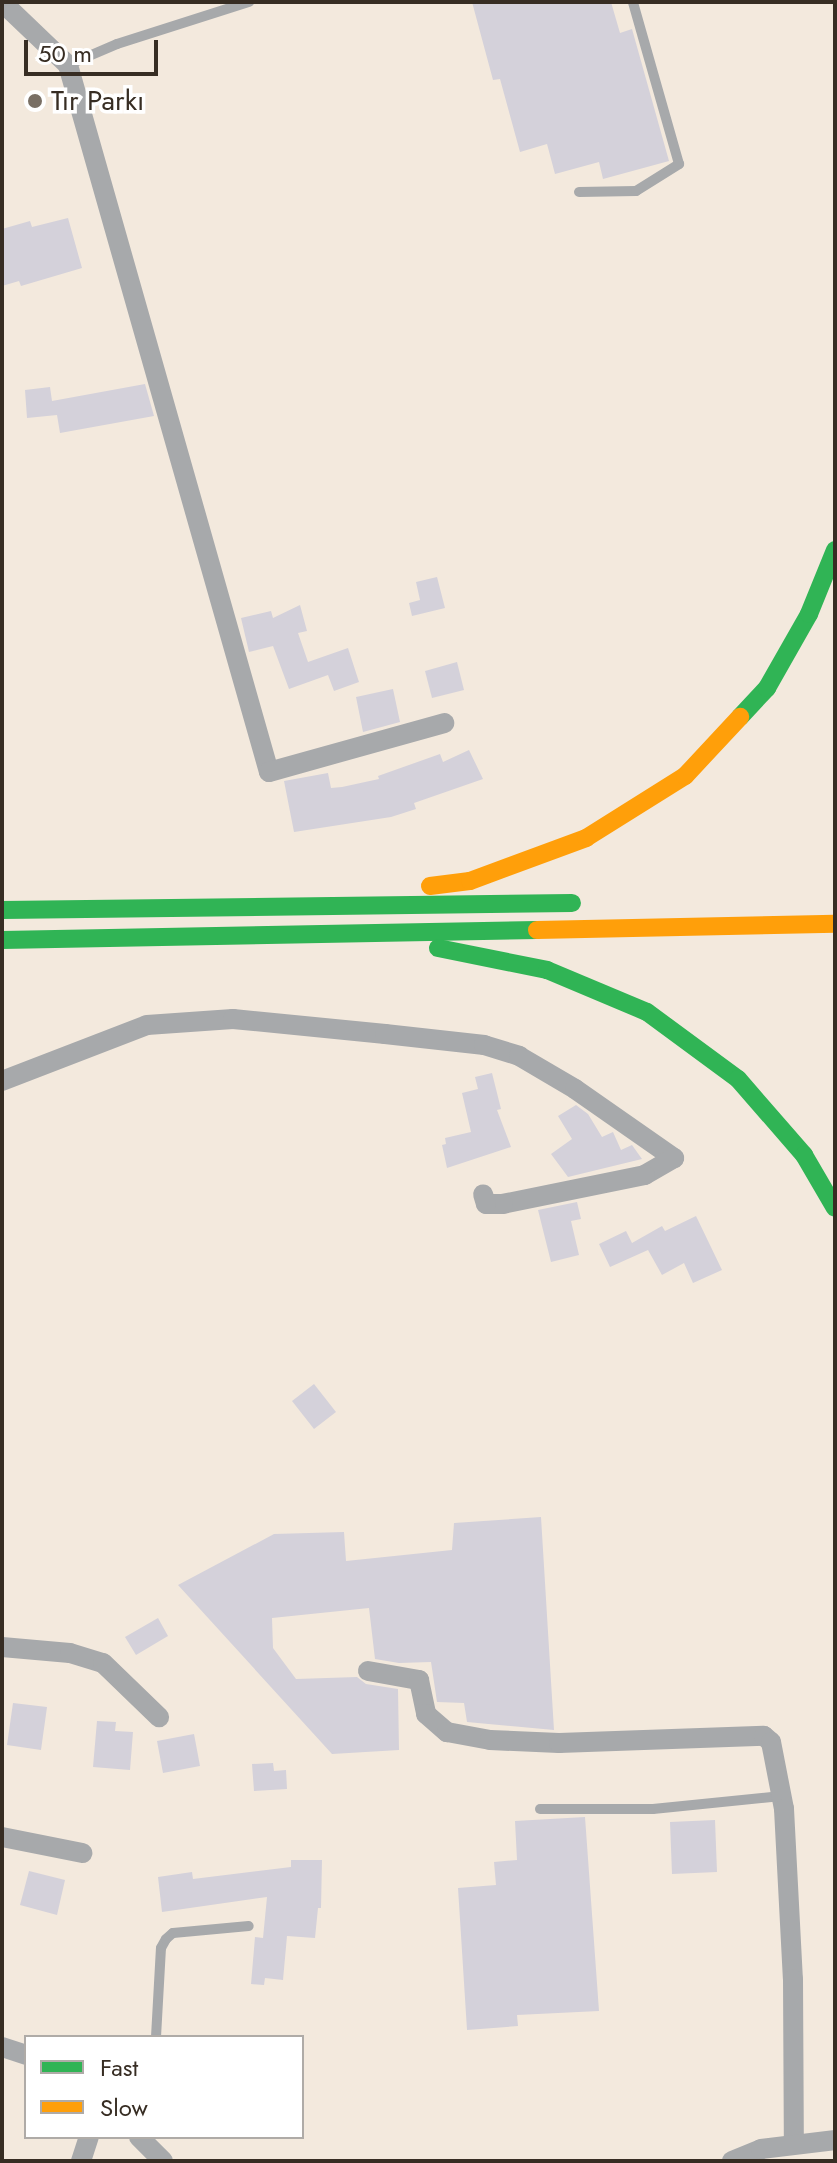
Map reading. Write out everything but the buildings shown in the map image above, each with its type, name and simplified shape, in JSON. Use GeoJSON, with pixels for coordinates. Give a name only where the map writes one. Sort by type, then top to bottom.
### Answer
{"type":"FeatureCollection","features":[{"type":"Feature","properties":{"kind":"highway"},"geometry":{"type":"LineString","coordinates":[[304,905],[470,881],[586,838],[685,776],[767,688],[809,614],[835,550]]}},
{"type":"Feature","properties":{"kind":"highway"},"geometry":{"type":"LineString","coordinates":[[2,910],[585,903]]}},
{"type":"Feature","properties":{"kind":"highway"},"geometry":{"type":"LineString","coordinates":[[2,940],[835,924]]}},
{"type":"Feature","properties":{"kind":"highway"},"geometry":{"type":"LineString","coordinates":[[316,934],[447,949],[547,970],[647,1012],[738,1079],[804,1155],[835,1208]]}},
{"type":"Feature","properties":{"kind":"street"},"geometry":{"type":"LineString","coordinates":[[2,2],[68,65],[269,772],[444,723]]}},
{"type":"Feature","properties":{"kind":"street"},"geometry":{"type":"LineString","coordinates":[[2,1081],[147,1025],[233,1019],[399,1035],[484,1045],[519,1056],[575,1089],[674,1158],[645,1175],[503,1204],[486,1204],[483,1194]]}},
{"type":"Feature","properties":{"kind":"street"},"geometry":{"type":"LineString","coordinates":[[2,1647],[70,1653],[103,1663],[159,1717]]}},
{"type":"Feature","properties":{"kind":"street"},"geometry":{"type":"LineString","coordinates":[[368,1671],[419,1680],[426,1714],[447,1732],[490,1740],[559,1743],[764,1736],[771,1742],[781,1796],[801,2149]]}},
{"type":"Feature","properties":{"kind":"street"},"geometry":{"type":"LineString","coordinates":[[2,1837],[82,1853]]}},
{"type":"Feature","properties":{"kind":"street"},"geometry":{"type":"LineString","coordinates":[[2,2047],[24,2054]]}},
{"type":"Feature","properties":{"kind":"street"},"geometry":{"type":"LineString","coordinates":[[81,2161],[88,2139]]}},
{"type":"Feature","properties":{"kind":"street"},"geometry":{"type":"LineString","coordinates":[[141,2139],[163,2161]]}},
{"type":"Feature","properties":{"kind":"street"},"geometry":{"type":"LineString","coordinates":[[732,2161],[761,2149],[801,2149],[835,2140]]}},
{"type":"Feature","properties":{"kind":"lane"},"geometry":{"type":"LineString","coordinates":[[68,65],[117,44],[249,2]]}},
{"type":"Feature","properties":{"kind":"lane"},"geometry":{"type":"LineString","coordinates":[[579,192],[636,191],[679,164],[633,2]]}},
{"type":"Feature","properties":{"kind":"lane"},"geometry":{"type":"LineString","coordinates":[[540,1809],[653,1809],[781,1796]]}},
{"type":"Feature","properties":{"kind":"lane"},"geometry":{"type":"LineString","coordinates":[[156,2035],[161,1948],[166,1939],[173,1933],[249,1926]]}},
{"type":"Feature","properties":{"kind":"traffic: fast"},"geometry":{"type":"LineString","coordinates":[[740,717],[767,688],[809,614],[835,550]]}},
{"type":"Feature","properties":{"kind":"traffic: fast"},"geometry":{"type":"LineString","coordinates":[[2,910],[572,903]]}},
{"type":"Feature","properties":{"kind":"traffic: fast"},"geometry":{"type":"LineString","coordinates":[[2,940],[537,930]]}},
{"type":"Feature","properties":{"kind":"traffic: fast"},"geometry":{"type":"LineString","coordinates":[[438,948],[547,970],[647,1012],[738,1079],[804,1155],[835,1208]]}},
{"type":"Feature","properties":{"kind":"traffic: slow"},"geometry":{"type":"LineString","coordinates":[[430,886],[470,881],[586,838],[685,776],[740,717]]}},
{"type":"Feature","properties":{"kind":"traffic: slow"},"geometry":{"type":"LineString","coordinates":[[537,930],[835,924]]}},
{"type":"Feature","properties":{"kind":"place","name":"Tır Parkı"},"geometry":{"type":"Point","coordinates":[35,101]}}]}
